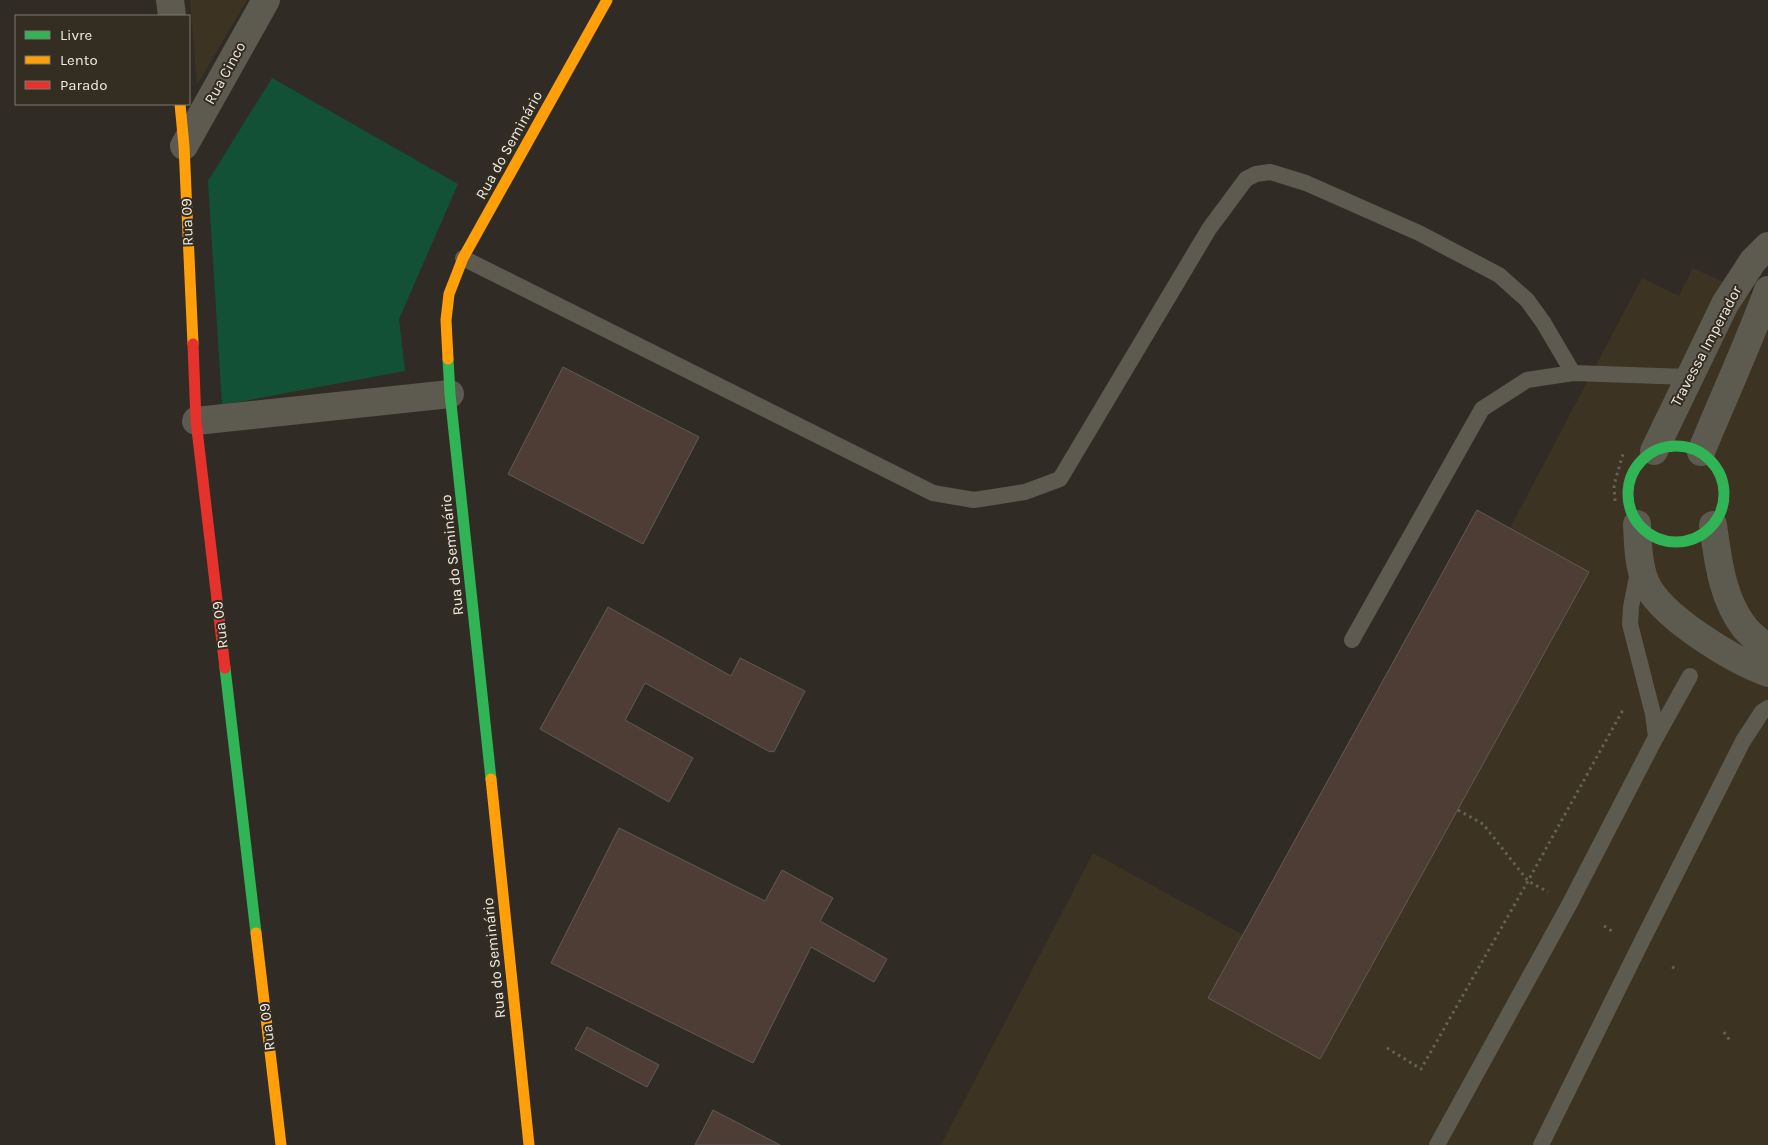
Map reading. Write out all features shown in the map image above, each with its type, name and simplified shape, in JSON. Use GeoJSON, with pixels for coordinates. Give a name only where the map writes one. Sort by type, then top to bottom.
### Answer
{"type":"FeatureCollection","features":[{"type":"Feature","properties":{"kind":"street"},"geometry":{"type":"LineString","coordinates":[[170,0],[172,15]]}},
{"type":"Feature","properties":{"kind":"street","name":"Rua Cinco"},"geometry":{"type":"LineString","coordinates":[[184,146],[266,0]]}},
{"type":"Feature","properties":{"kind":"street","name":"Rua do Seminário"},"geometry":{"type":"LineString","coordinates":[[529,1145],[450,394],[446,320],[449,294],[463,258],[607,0]]}},
{"type":"Feature","properties":{"kind":"street","name":"Rua 09"},"geometry":{"type":"LineString","coordinates":[[180,105],[184,146],[196,421],[281,1145]]}},
{"type":"Feature","properties":{"kind":"street","name":"Travessa Imperador"},"geometry":{"type":"LineString","coordinates":[[1654,451],[1725,304],[1753,261],[1768,246]]}},
{"type":"Feature","properties":{"kind":"street","name":"Travessa Imperador"},"geometry":{"type":"LineString","coordinates":[[1700,452],[1727,386],[1758,319],[1768,290]]}},
{"type":"Feature","properties":{"kind":"street"},"geometry":{"type":"LineString","coordinates":[[196,421],[450,394]]}},
{"type":"Feature","properties":{"kind":"street"},"geometry":{"type":"LineString","coordinates":[[1669,446],[1685,446],[1700,452],[1713,462],[1722,477],[1725,494],[1722,510],[1713,525],[1700,536],[1684,542],[1666,542],[1650,536],[1637,524],[1629,509],[1627,492],[1631,476],[1640,461],[1654,451],[1669,446]]}},
{"type":"Feature","properties":{"kind":"street"},"geometry":{"type":"LineString","coordinates":[[1637,524],[1640,563],[1645,582],[1657,599],[1680,622],[1754,668],[1768,673]]}},
{"type":"Feature","properties":{"kind":"street"},"geometry":{"type":"LineString","coordinates":[[1713,525],[1719,568],[1735,611],[1745,628],[1768,649]]}},
{"type":"Feature","properties":{"kind":"lane"},"geometry":{"type":"LineString","coordinates":[[463,258],[932,493],[974,500],[1025,492],[1060,479],[1208,229],[1246,179],[1256,174],[1270,172],[1306,183],[1419,233],[1498,275],[1527,300],[1544,322],[1574,374]]}},
{"type":"Feature","properties":{"kind":"lane"},"geometry":{"type":"LineString","coordinates":[[1352,640],[1482,409],[1527,380],[1574,374],[1688,378]]}},
{"type":"Feature","properties":{"kind":"lane"},"geometry":{"type":"LineString","coordinates":[[1640,563],[1632,600],[1630,624],[1653,714],[1656,737]]}},
{"type":"Feature","properties":{"kind":"lane"},"geometry":{"type":"LineString","coordinates":[[1437,1145],[1569,905],[1656,737],[1690,676]]}},
{"type":"Feature","properties":{"kind":"lane"},"geometry":{"type":"LineString","coordinates":[[1541,1145],[1743,741],[1762,712],[1768,708]]}},
{"type":"Feature","properties":{"kind":"path"},"geometry":{"type":"LineString","coordinates":[[1615,503],[1614,484],[1620,460],[1625,451]]}},
{"type":"Feature","properties":{"kind":"path"},"geometry":{"type":"LineString","coordinates":[[1387,1048],[1421,1070],[1626,704]]}},
{"type":"Feature","properties":{"kind":"path"},"geometry":{"type":"LineString","coordinates":[[1458,810],[1483,824],[1528,881],[1549,893]]}},
{"type":"Feature","properties":{"kind":"path"},"geometry":{"type":"LineString","coordinates":[[1604,926],[1612,931]]}},
{"type":"Feature","properties":{"kind":"path"},"geometry":{"type":"LineString","coordinates":[[1672,967],[1678,970]]}},
{"type":"Feature","properties":{"kind":"path"},"geometry":{"type":"LineString","coordinates":[[1724,1032],[1730,1041]]}},
{"type":"Feature","properties":{"kind":"shaded area"},"geometry":{"type":"Polygon","coordinates":[[[190,0],[247,0],[197,85],[190,0]]]}},
{"type":"Feature","properties":{"kind":"shaded area"},"geometry":{"type":"Polygon","coordinates":[[[1693,268],[1768,302],[1768,1145],[941,1145],[1093,853],[1243,935],[1510,528],[1642,278],[1679,296],[1693,268]]]}},
{"type":"Feature","properties":{"kind":"green space"},"geometry":{"type":"Polygon","coordinates":[[[272,78],[458,184],[399,319],[405,371],[222,405],[208,181],[272,78]]]}},
{"type":"Feature","properties":{"kind":"building"},"geometry":{"type":"Polygon","coordinates":[[[563,367],[699,437],[643,544],[508,474],[563,367]]]}},
{"type":"Feature","properties":{"kind":"building"},"geometry":{"type":"Polygon","coordinates":[[[1477,510],[1589,572],[1320,1059],[1208,998],[1477,510]]]}},
{"type":"Feature","properties":{"kind":"building"},"geometry":{"type":"Polygon","coordinates":[[[608,607],[731,676],[740,658],[805,691],[774,752],[770,752],[645,683],[625,720],[693,758],[669,802],[540,729],[608,607]]]}},
{"type":"Feature","properties":{"kind":"building"},"geometry":{"type":"Polygon","coordinates":[[[619,828],[765,901],[782,870],[833,898],[820,921],[887,959],[874,982],[811,947],[753,1063],[551,963],[619,828]]]}},
{"type":"Feature","properties":{"kind":"building"},"geometry":{"type":"Polygon","coordinates":[[[587,1027],[659,1065],[647,1087],[575,1049],[587,1027]]]}},
{"type":"Feature","properties":{"kind":"building"},"geometry":{"type":"Polygon","coordinates":[[[713,1110],[780,1145],[695,1145],[713,1110]]]}},
{"type":"Feature","properties":{"kind":"traffic: fast"},"geometry":{"type":"LineString","coordinates":[[448,359],[450,394],[491,779]]}},
{"type":"Feature","properties":{"kind":"traffic: fast"},"geometry":{"type":"LineString","coordinates":[[1676,446],[1695,449],[1710,460],[1721,475],[1724,494],[1721,513],[1710,528],[1695,539],[1676,542],[1657,539],[1642,528],[1631,513],[1628,494],[1631,475],[1642,460],[1657,449],[1676,446]]}},
{"type":"Feature","properties":{"kind":"traffic: fast"},"geometry":{"type":"LineString","coordinates":[[225,668],[256,933]]}},
{"type":"Feature","properties":{"kind":"traffic: slow"},"geometry":{"type":"LineString","coordinates":[[448,359],[446,320],[449,294],[463,258],[607,0]]}},
{"type":"Feature","properties":{"kind":"traffic: slow"},"geometry":{"type":"LineString","coordinates":[[180,105],[184,146],[193,344]]}},
{"type":"Feature","properties":{"kind":"traffic: slow"},"geometry":{"type":"LineString","coordinates":[[491,779],[529,1145]]}},
{"type":"Feature","properties":{"kind":"traffic: slow"},"geometry":{"type":"LineString","coordinates":[[256,933],[281,1145]]}},
{"type":"Feature","properties":{"kind":"traffic: jam"},"geometry":{"type":"LineString","coordinates":[[193,344],[196,421],[225,668]]}}]}
